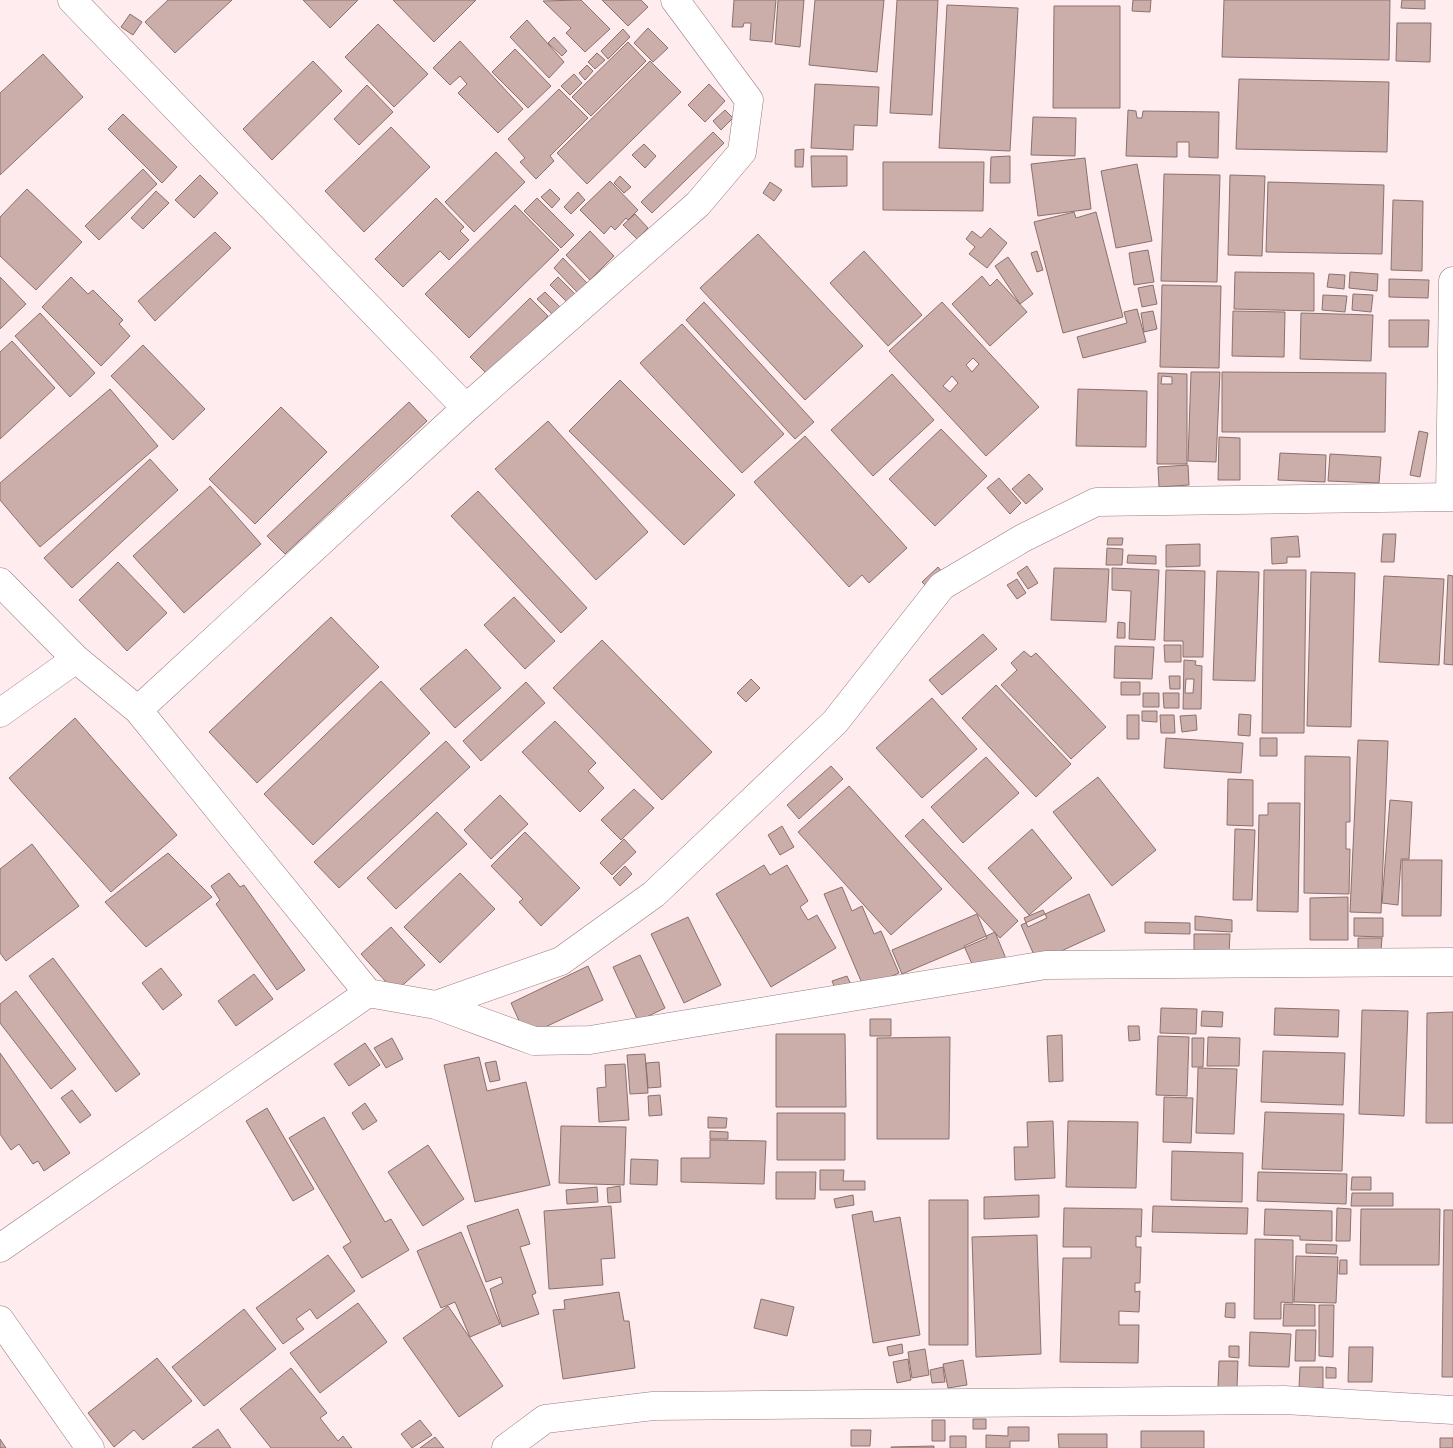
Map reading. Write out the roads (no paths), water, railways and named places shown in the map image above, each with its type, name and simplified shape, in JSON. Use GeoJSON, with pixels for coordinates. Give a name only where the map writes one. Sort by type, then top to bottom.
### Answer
{"type":"FeatureCollection","features":[{"type":"Feature","properties":{"kind":"street"},"geometry":{"type":"LineString","coordinates":[[72,0],[466,408]]}},
{"type":"Feature","properties":{"kind":"street"},"geometry":{"type":"LineString","coordinates":[[138,710],[466,408],[698,204],[742,152],[749,100],[675,0]]}},
{"type":"Feature","properties":{"kind":"street"},"geometry":{"type":"LineString","coordinates":[[436,1005],[561,961],[654,894],[835,722],[942,586],[1023,538],[1096,502],[1451,497],[1453,281]]}},
{"type":"Feature","properties":{"kind":"street"},"geometry":{"type":"LineString","coordinates":[[0,582],[76,659],[138,710],[368,993],[436,1005],[534,1041],[590,1040],[1046,965],[1453,962]]}},
{"type":"Feature","properties":{"kind":"street"},"geometry":{"type":"LineString","coordinates":[[0,713],[76,659]]}},
{"type":"Feature","properties":{"kind":"street"},"geometry":{"type":"LineString","coordinates":[[0,1248],[368,993]]}},
{"type":"Feature","properties":{"kind":"street"},"geometry":{"type":"LineString","coordinates":[[0,1320],[90,1448]]}},
{"type":"Feature","properties":{"kind":"street"},"geometry":{"type":"LineString","coordinates":[[506,1448],[545,1419],[653,1406],[1284,1400],[1453,1410]]}}]}
